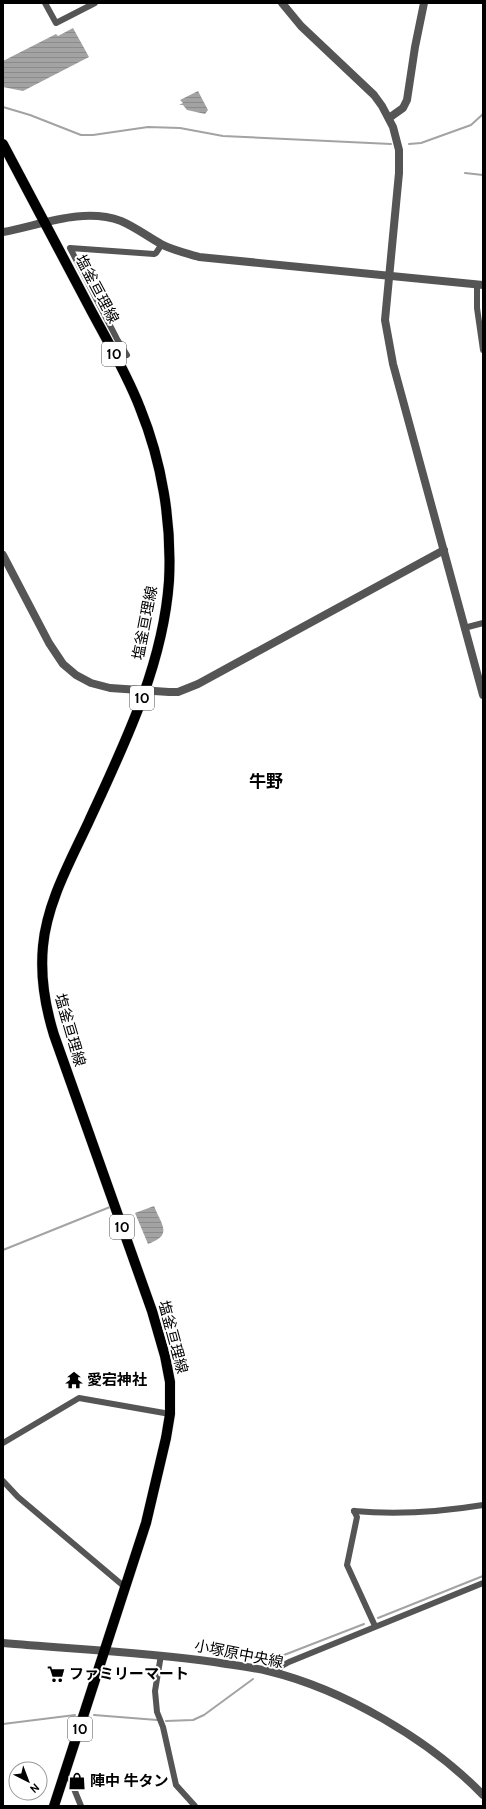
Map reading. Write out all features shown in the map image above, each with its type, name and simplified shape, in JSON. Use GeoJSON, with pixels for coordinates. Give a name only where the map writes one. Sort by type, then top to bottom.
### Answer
{"type":"FeatureCollection","features":[{"type":"Feature","properties":{"kind":"main road","name":"塩釜亘理線"},"geometry":{"type":"LineString","coordinates":[[3,144],[46,223],[140,407],[157,460],[164,494],[169,541],[169,580],[161,639],[145,691],[55,897],[43,944],[43,991],[54,1035],[158,1328],[170,1382],[170,1414],[166,1438],[146,1523],[54,1806]]}},
{"type":"Feature","properties":{"kind":"street"},"geometry":{"type":"LineString","coordinates":[[45,3],[56,23],[95,3]]}},
{"type":"Feature","properties":{"kind":"street"},"geometry":{"type":"LineString","coordinates":[[78,3],[81,10]]}},
{"type":"Feature","properties":{"kind":"street"},"geometry":{"type":"LineString","coordinates":[[282,3],[306,30],[367,87],[379,101],[389,118],[397,141],[400,161],[385,320],[393,364],[483,695]]}},
{"type":"Feature","properties":{"kind":"street"},"geometry":{"type":"LineString","coordinates":[[389,118],[403,108],[407,100],[415,47],[424,3]]}},
{"type":"Feature","properties":{"kind":"street"},"geometry":{"type":"LineString","coordinates":[[3,232],[87,215],[120,221],[137,228],[162,244],[179,251],[206,258],[480,285],[477,308],[483,350]]}},
{"type":"Feature","properties":{"kind":"street"},"geometry":{"type":"LineString","coordinates":[[127,355],[117,339],[70,248],[154,254],[162,244]]}},
{"type":"Feature","properties":{"kind":"street"},"geometry":{"type":"LineString","coordinates":[[3,555],[49,643],[63,664],[76,675],[91,683],[110,688],[178,692],[198,684],[444,550]]}},
{"type":"Feature","properties":{"kind":"street"},"geometry":{"type":"LineString","coordinates":[[464,628],[483,623]]}},
{"type":"Feature","properties":{"kind":"street"},"geometry":{"type":"LineString","coordinates":[[3,1443],[24,1432],[79,1398],[170,1414]]}},
{"type":"Feature","properties":{"kind":"street"},"geometry":{"type":"LineString","coordinates":[[3,1481],[18,1497],[126,1588]]}},
{"type":"Feature","properties":{"kind":"street"},"geometry":{"type":"LineString","coordinates":[[375,1626],[347,1565],[357,1517],[354,1511],[375,1513],[432,1512],[483,1506]]}},
{"type":"Feature","properties":{"kind":"street"},"geometry":{"type":"LineString","coordinates":[[278,1674],[280,1667],[289,1662],[483,1583]]}},
{"type":"Feature","properties":{"kind":"street","name":"小塚原中央線"},"geometry":{"type":"LineString","coordinates":[[3,1643],[105,1652],[162,1655],[252,1668],[278,1674],[330,1692],[372,1713],[432,1751],[483,1795]]}},
{"type":"Feature","properties":{"kind":"street"},"geometry":{"type":"LineString","coordinates":[[162,1655],[155,1692],[155,1703],[163,1727],[176,1785],[195,1806]]}},
{"type":"Feature","properties":{"kind":"street"},"geometry":{"type":"LineString","coordinates":[[64,1777],[70,1779],[81,1806]]}},
{"type":"Feature","properties":{"kind":"shaded area"},"geometry":{"type":"Polygon","coordinates":[[[73,28],[89,57],[23,91],[3,87],[3,61],[56,34],[58,36],[73,28]]]}},
{"type":"Feature","properties":{"kind":"shaded area"},"geometry":{"type":"Polygon","coordinates":[[[198,91],[208,110],[205,114],[187,110],[183,105],[179,105],[183,103],[180,100],[198,91]]]}},
{"type":"Feature","properties":{"kind":"shaded area"},"geometry":{"type":"Polygon","coordinates":[[[154,1206],[162,1224],[163,1233],[156,1241],[148,1244],[135,1213],[154,1206]]]}},
{"type":"Feature","properties":{"kind":"waterway"},"geometry":{"type":"LineString","coordinates":[[3,107],[30,115],[81,135],[93,135],[148,127],[180,128],[223,136],[391,144]]}},
{"type":"Feature","properties":{"kind":"waterway"},"geometry":{"type":"LineString","coordinates":[[409,144],[421,143],[471,125],[483,114]]}},
{"type":"Feature","properties":{"kind":"waterway"},"geometry":{"type":"LineString","coordinates":[[465,173],[483,175]]}},
{"type":"Feature","properties":{"kind":"waterway"},"geometry":{"type":"LineString","coordinates":[[3,1250],[110,1207]]}},
{"type":"Feature","properties":{"kind":"waterway"},"geometry":{"type":"LineString","coordinates":[[378,1618],[483,1576]]}},
{"type":"Feature","properties":{"kind":"waterway"},"geometry":{"type":"LineString","coordinates":[[274,1663],[284,1655],[364,1624]]}},
{"type":"Feature","properties":{"kind":"waterway"},"geometry":{"type":"LineString","coordinates":[[166,1721],[193,1720],[204,1715],[253,1679]]}},
{"type":"Feature","properties":{"kind":"waterway"},"geometry":{"type":"LineString","coordinates":[[3,1724],[75,1715]]}},
{"type":"Feature","properties":{"kind":"waterway"},"geometry":{"type":"LineString","coordinates":[[94,1715],[157,1720]]}},
{"type":"Feature","properties":{"kind":"place","name":"愛宕神社"},"geometry":{"type":"Point","coordinates":[74,1380]}},
{"type":"Feature","properties":{"kind":"place","name":"ファミリーマート"},"geometry":{"type":"Point","coordinates":[56,1674]}},
{"type":"Feature","properties":{"kind":"place","name":"陣中 牛タン"},"geometry":{"type":"Point","coordinates":[77,1781]}},
{"type":"Feature","properties":{"kind":"district","name":"牛野"},"geometry":{"type":"Point","coordinates":[266,781]}}]}
